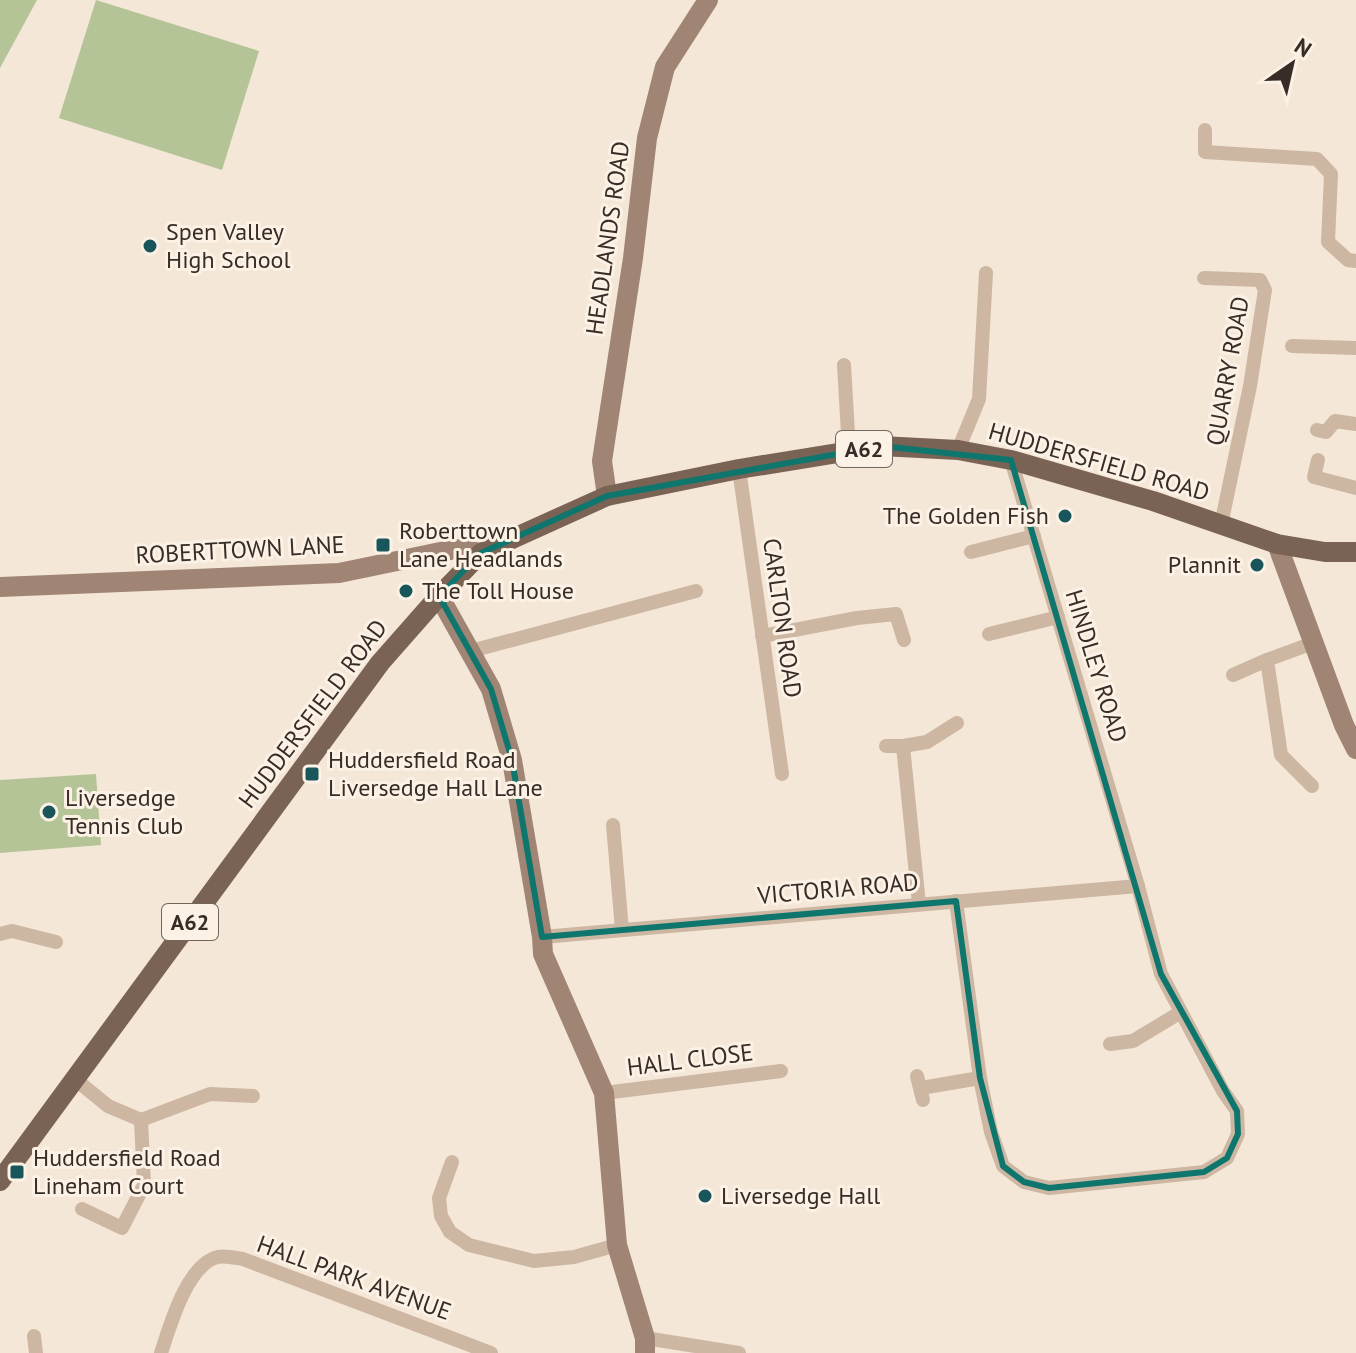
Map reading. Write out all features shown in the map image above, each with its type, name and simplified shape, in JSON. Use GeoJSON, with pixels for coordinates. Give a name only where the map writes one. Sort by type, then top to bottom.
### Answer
{"type":"FeatureCollection","features":[{"type":"Feature","properties":{"kind":"main road","name":"HUDDERSFIELD ROAD"},"geometry":{"type":"LineString","coordinates":[[0,1181],[380,663],[481,553],[607,496],[739,469],[881,446],[958,450],[1011,460],[1162,504],[1277,544],[1325,552],[1356,552]]}},
{"type":"Feature","properties":{"kind":"street","name":"HEADLANDS ROAD"},"geometry":{"type":"LineString","coordinates":[[607,496],[602,461],[633,258],[647,138],[665,67],[708,0]]}},
{"type":"Feature","properties":{"kind":"street"},"geometry":{"type":"LineString","coordinates":[[1205,130],[1205,152],[1317,159],[1331,174],[1328,242],[1348,260],[1356,261]]}},
{"type":"Feature","properties":{"kind":"street"},"geometry":{"type":"LineString","coordinates":[[958,450],[979,399],[986,273]]}},
{"type":"Feature","properties":{"kind":"street","name":"QUARRY ROAD"},"geometry":{"type":"LineString","coordinates":[[1204,278],[1260,280],[1265,290],[1250,386],[1221,525]]}},
{"type":"Feature","properties":{"kind":"street"},"geometry":{"type":"LineString","coordinates":[[1292,346],[1356,348]]}},
{"type":"Feature","properties":{"kind":"street"},"geometry":{"type":"LineString","coordinates":[[844,365],[849,451]]}},
{"type":"Feature","properties":{"kind":"street"},"geometry":{"type":"LineString","coordinates":[[1317,430],[1326,432],[1335,421],[1356,424]]}},
{"type":"Feature","properties":{"kind":"street","name":"HINDLEY ROAD"},"geometry":{"type":"LineString","coordinates":[[956,901],[980,1078],[991,1132],[1003,1166],[1024,1182],[1049,1188],[1204,1172],[1227,1158],[1238,1134],[1237,1111],[1223,1091],[1161,974],[1138,886],[1011,460]]}},
{"type":"Feature","properties":{"kind":"street"},"geometry":{"type":"LineString","coordinates":[[1318,460],[1314,477],[1356,488]]}},
{"type":"Feature","properties":{"kind":"street","name":"CARLTON ROAD"},"geometry":{"type":"LineString","coordinates":[[739,469],[782,774]]}},
{"type":"Feature","properties":{"kind":"street"},"geometry":{"type":"LineString","coordinates":[[971,552],[1034,536]]}},
{"type":"Feature","properties":{"kind":"street"},"geometry":{"type":"LineString","coordinates":[[1277,544],[1344,725],[1356,749]]}},
{"type":"Feature","properties":{"kind":"street","name":"ROBERTTOWN LANE"},"geometry":{"type":"LineString","coordinates":[[0,587],[339,573],[455,549],[481,553]]}},
{"type":"Feature","properties":{"kind":"street"},"geometry":{"type":"LineString","coordinates":[[471,651],[696,591]]}},
{"type":"Feature","properties":{"kind":"street"},"geometry":{"type":"LineString","coordinates":[[439,596],[491,689],[512,760],[543,954],[604,1093],[617,1245],[645,1345],[739,1353]]}},
{"type":"Feature","properties":{"kind":"street"},"geometry":{"type":"LineString","coordinates":[[762,636],[896,614],[904,640]]}},
{"type":"Feature","properties":{"kind":"street"},"geometry":{"type":"LineString","coordinates":[[989,634],[1058,617]]}},
{"type":"Feature","properties":{"kind":"street"},"geometry":{"type":"LineString","coordinates":[[1233,675],[1313,643]]}},
{"type":"Feature","properties":{"kind":"street"},"geometry":{"type":"LineString","coordinates":[[1267,660],[1281,755],[1312,786]]}},
{"type":"Feature","properties":{"kind":"street"},"geometry":{"type":"LineString","coordinates":[[886,746],[927,742],[957,723]]}},
{"type":"Feature","properties":{"kind":"street"},"geometry":{"type":"LineString","coordinates":[[903,746],[919,904]]}},
{"type":"Feature","properties":{"kind":"street"},"geometry":{"type":"LineString","coordinates":[[613,825],[622,930]]}},
{"type":"Feature","properties":{"kind":"street","name":"VICTORIA ROAD"},"geometry":{"type":"LineString","coordinates":[[542,937],[1138,886]]}},
{"type":"Feature","properties":{"kind":"street"},"geometry":{"type":"LineString","coordinates":[[0,934],[12,931],[56,942]]}},
{"type":"Feature","properties":{"kind":"street"},"geometry":{"type":"LineString","coordinates":[[1110,1044],[1133,1041],[1181,1012]]}},
{"type":"Feature","properties":{"kind":"street","name":"HALL CLOSE"},"geometry":{"type":"LineString","coordinates":[[604,1093],[781,1071]]}},
{"type":"Feature","properties":{"kind":"street"},"geometry":{"type":"LineString","coordinates":[[920,1088],[980,1078]]}},
{"type":"Feature","properties":{"kind":"street"},"geometry":{"type":"LineString","coordinates":[[75,1079],[108,1106],[141,1120],[210,1094],[253,1096]]}},
{"type":"Feature","properties":{"kind":"street"},"geometry":{"type":"LineString","coordinates":[[82,1209],[122,1228],[144,1185],[141,1120]]}},
{"type":"Feature","properties":{"kind":"street"},"geometry":{"type":"LineString","coordinates":[[452,1162],[439,1198],[441,1216],[450,1232],[469,1245],[534,1261],[574,1257],[617,1245]]}},
{"type":"Feature","properties":{"kind":"street","name":"HALL PARK AVENUE"},"geometry":{"type":"LineString","coordinates":[[161,1353],[176,1310],[198,1268],[218,1256],[243,1259],[491,1353]]}},
{"type":"Feature","properties":{"kind":"street"},"geometry":{"type":"LineString","coordinates":[[34,1336],[36,1353]]}},
{"type":"Feature","properties":{"kind":"highlighted area"},"geometry":{"type":"Polygon","coordinates":[[[881,446],[1011,460],[1161,974],[1237,1111],[1238,1134],[1227,1158],[1204,1172],[1049,1188],[1024,1182],[1003,1166],[980,1078],[956,901],[542,937],[512,760],[491,689],[439,596],[481,553],[607,496],[881,446]]]}},
{"type":"Feature","properties":{"kind":"green space"},"geometry":{"type":"Polygon","coordinates":[[[0,0],[37,0],[0,68],[0,0]]]}},
{"type":"Feature","properties":{"kind":"green space"},"geometry":{"type":"Polygon","coordinates":[[[96,0],[259,51],[222,170],[59,118],[96,0]]]}},
{"type":"Feature","properties":{"kind":"green space","name":"Liversedge Tennis Club"},"geometry":{"type":"Polygon","coordinates":[[[96,774],[101,845],[0,853],[0,780],[96,774]]]}},
{"type":"Feature","properties":{"kind":"place","name":"Spen Valley High School"},"geometry":{"type":"Point","coordinates":[150,246]}},
{"type":"Feature","properties":{"kind":"place","name":"The Golden Fish"},"geometry":{"type":"Point","coordinates":[1065,516]}},
{"type":"Feature","properties":{"kind":"place","name":"Roberttown Lane Headlands"},"geometry":{"type":"Point","coordinates":[383,545]}},
{"type":"Feature","properties":{"kind":"place","name":"Plannit"},"geometry":{"type":"Point","coordinates":[1257,565]}},
{"type":"Feature","properties":{"kind":"place","name":"The Toll House"},"geometry":{"type":"Point","coordinates":[406,591]}},
{"type":"Feature","properties":{"kind":"place","name":"Huddersfield Road Liversedge Hall Lane"},"geometry":{"type":"Point","coordinates":[312,774]}},
{"type":"Feature","properties":{"kind":"place","name":"Liversedge Tennis Club"},"geometry":{"type":"Point","coordinates":[49,812]}},
{"type":"Feature","properties":{"kind":"place","name":"Huddersfield Road Lineham Court"},"geometry":{"type":"Point","coordinates":[17,1172]}},
{"type":"Feature","properties":{"kind":"place","name":"Liversedge Hall"},"geometry":{"type":"Point","coordinates":[705,1196]}}]}
